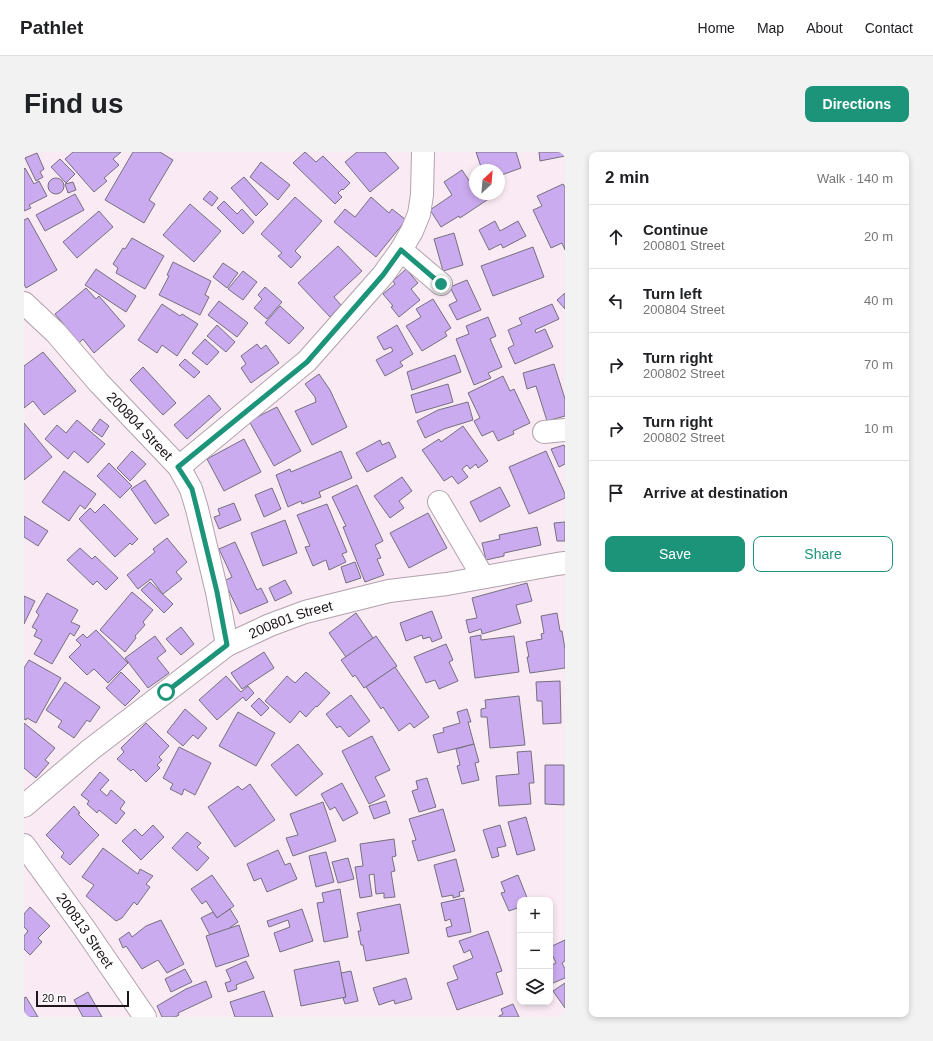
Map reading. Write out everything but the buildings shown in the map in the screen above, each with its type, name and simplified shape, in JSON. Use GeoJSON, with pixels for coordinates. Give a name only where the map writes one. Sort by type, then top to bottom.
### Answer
{"type":"FeatureCollection","features":[{"type":"Feature","properties":{"kind":"street"},"geometry":{"type":"LineString","coordinates":[[178,467],[307,362],[383,275],[401,250],[412,231],[419,214],[422,195],[423,152]]}},
{"type":"Feature","properties":{"kind":"street"},"geometry":{"type":"LineString","coordinates":[[401,250],[441,284]]}},
{"type":"Feature","properties":{"kind":"street","name":"200804 Street"},"geometry":{"type":"LineString","coordinates":[[24,303],[56,333],[99,383],[178,467],[192,489],[217,592],[227,645]]}},
{"type":"Feature","properties":{"kind":"street"},"geometry":{"type":"LineString","coordinates":[[439,502],[483,577]]}},
{"type":"Feature","properties":{"kind":"street","name":"200801 Street"},"geometry":{"type":"LineString","coordinates":[[26,800],[227,645],[270,624],[305,612],[389,591],[447,584],[565,563]]}},
{"type":"Feature","properties":{"kind":"street","name":"200813 Street"},"geometry":{"type":"LineString","coordinates":[[24,845],[146,1017]]}},
{"type":"Feature","properties":{"kind":"route"},"geometry":{"type":"LineString","coordinates":[[166,692],[227,645],[217,592],[192,489],[178,467],[307,362],[383,275],[401,250],[441,284]]}}]}
